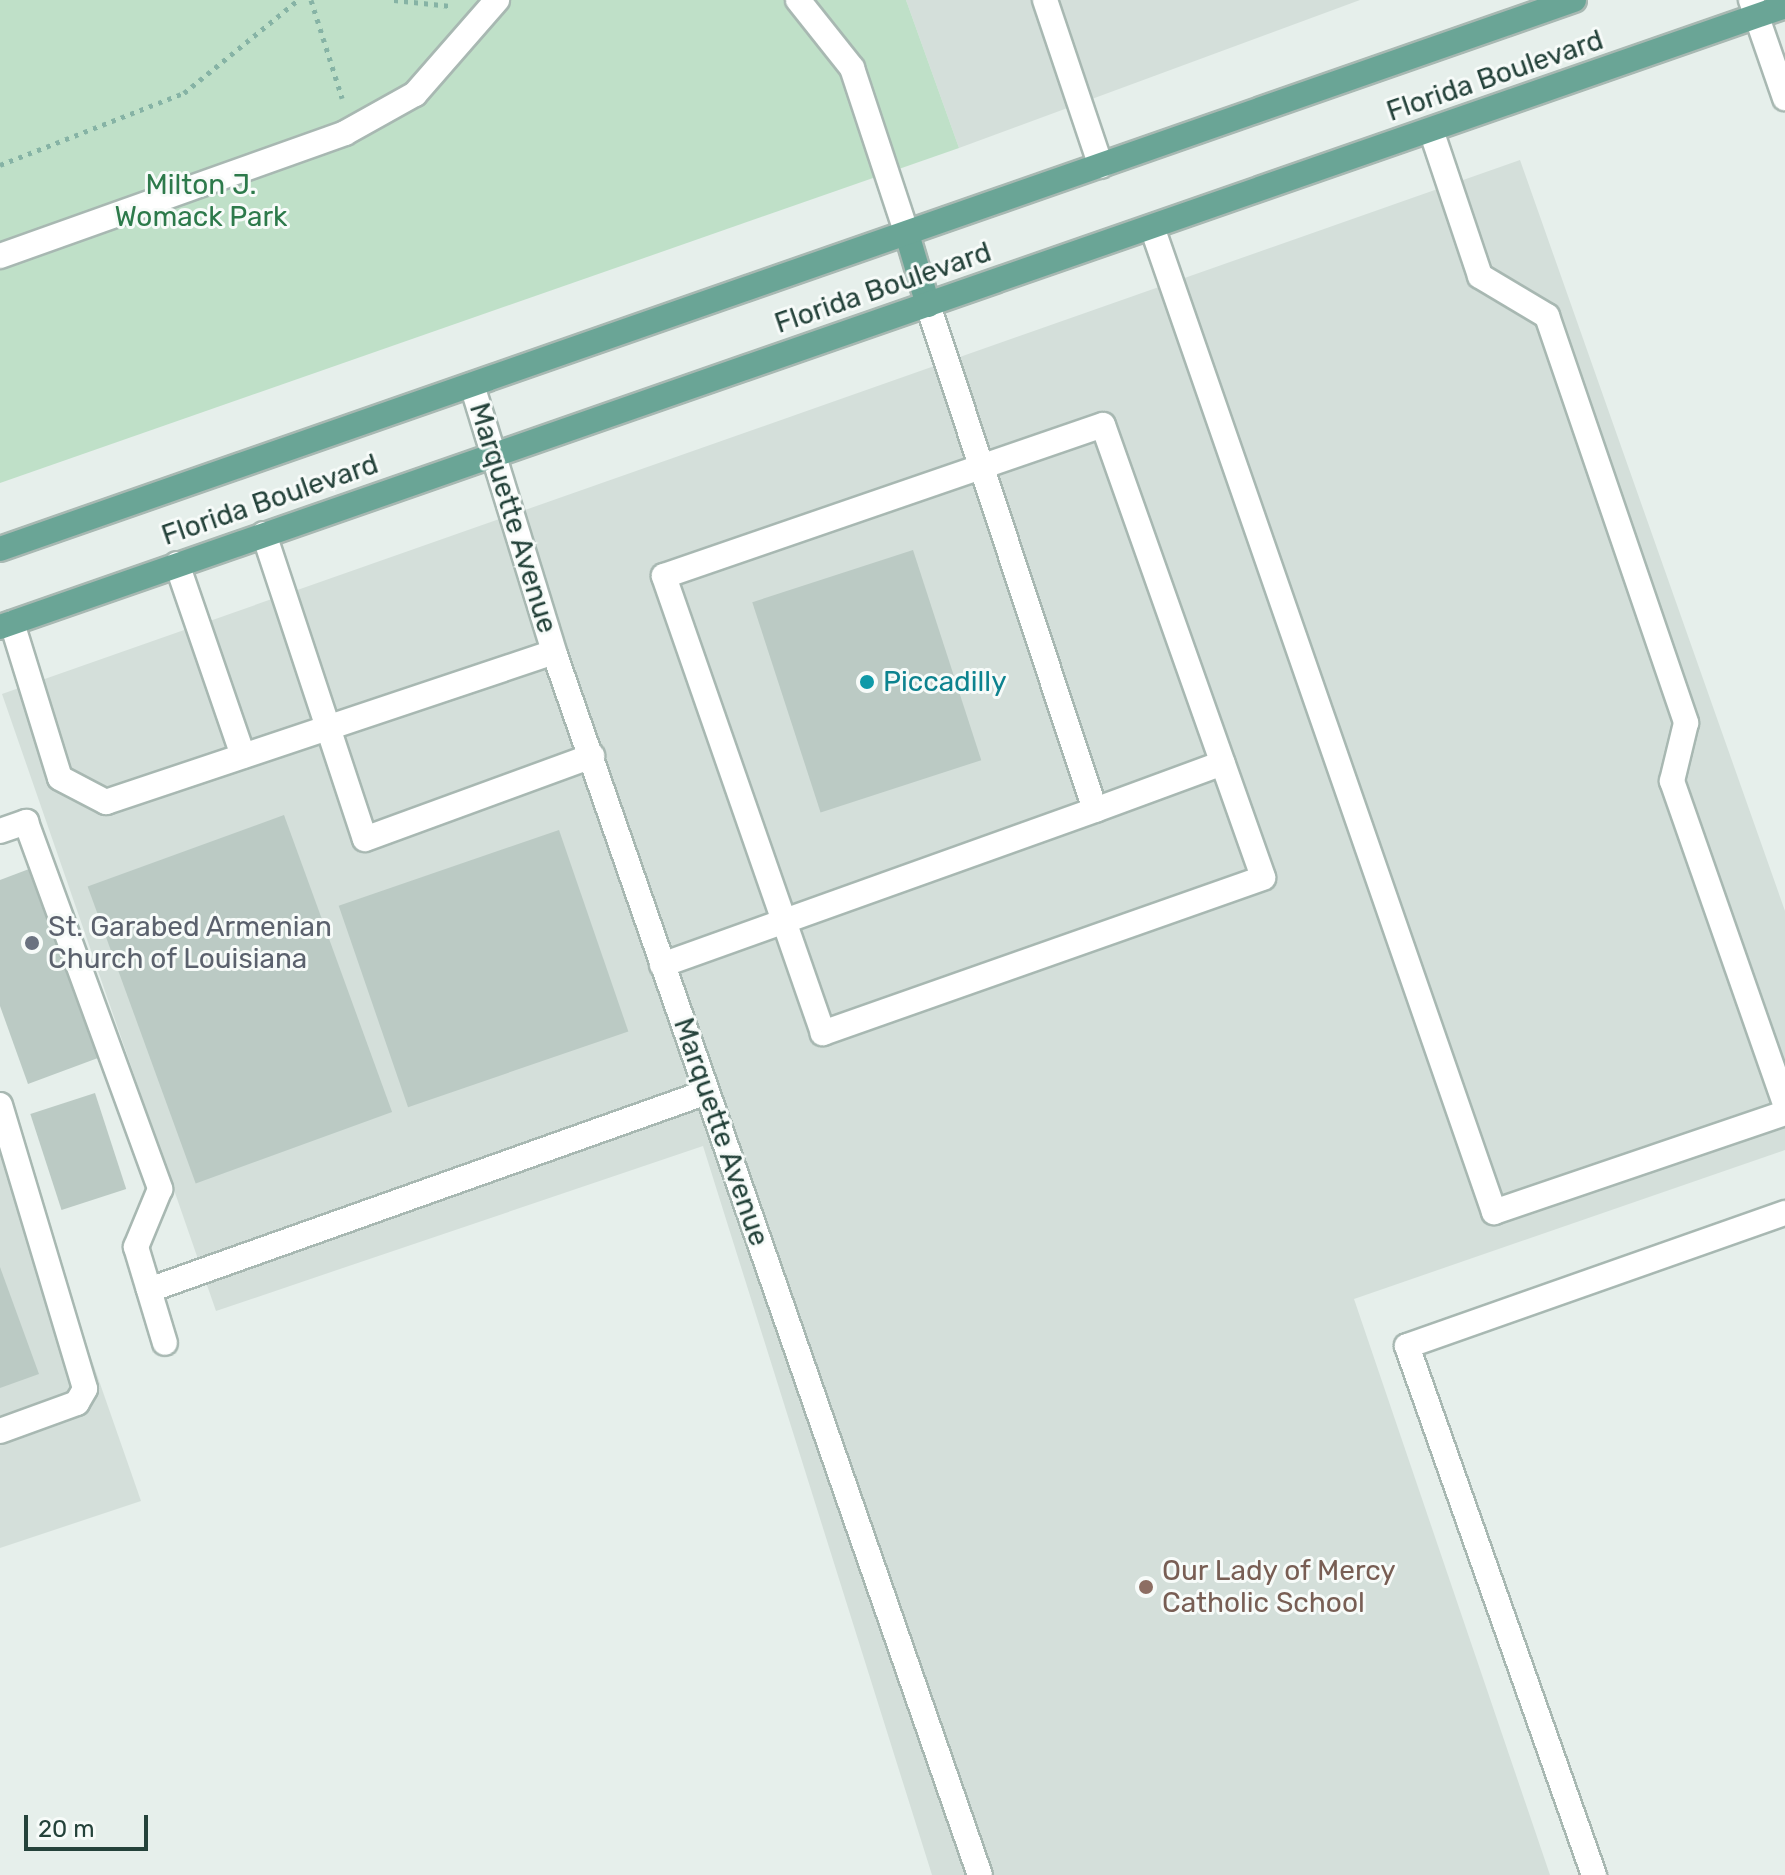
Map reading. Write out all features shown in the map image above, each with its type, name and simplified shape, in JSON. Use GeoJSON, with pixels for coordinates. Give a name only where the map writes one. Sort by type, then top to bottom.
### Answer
{"type":"FeatureCollection","features":[{"type":"Feature","properties":{"kind":"main road","name":"Florida Boulevard"},"geometry":{"type":"LineString","coordinates":[[0,549],[1574,0]]}},
{"type":"Feature","properties":{"kind":"main road","name":"Florida Boulevard"},"geometry":{"type":"LineString","coordinates":[[6,625],[1431,130],[1754,8],[1785,6]]}},
{"type":"Feature","properties":{"kind":"main road"},"geometry":{"type":"LineString","coordinates":[[907,234],[928,305]]}},
{"type":"Feature","properties":{"kind":"street"},"geometry":{"type":"LineString","coordinates":[[0,256],[352,129],[415,94],[497,0]]}},
{"type":"Feature","properties":{"kind":"street"},"geometry":{"type":"LineString","coordinates":[[798,0],[852,68],[907,234]]}},
{"type":"Feature","properties":{"kind":"street"},"geometry":{"type":"LineString","coordinates":[[1045,0],[1101,166]]}},
{"type":"Feature","properties":{"kind":"street"},"geometry":{"type":"LineString","coordinates":[[1754,8],[1785,98]]}},
{"type":"Feature","properties":{"kind":"street"},"geometry":{"type":"LineString","coordinates":[[1431,130],[1480,276],[1547,316],[1686,723],[1672,781],[1785,1104]]}},
{"type":"Feature","properties":{"kind":"street"},"geometry":{"type":"LineString","coordinates":[[1152,227],[1494,1212],[1785,1113]]}},
{"type":"Feature","properties":{"kind":"street"},"geometry":{"type":"LineString","coordinates":[[928,305],[1095,810]]}},
{"type":"Feature","properties":{"kind":"street","name":"Marquette Avenue"},"geometry":{"type":"LineString","coordinates":[[472,385],[554,652],[980,1875]]}},
{"type":"Feature","properties":{"kind":"street"},"geometry":{"type":"LineString","coordinates":[[1103,425],[1223,763],[1263,878],[823,1033],[664,576],[982,463],[1103,425]]}},
{"type":"Feature","properties":{"kind":"street"},"geometry":{"type":"LineString","coordinates":[[264,534],[365,839],[592,756]]}},
{"type":"Feature","properties":{"kind":"street"},"geometry":{"type":"LineString","coordinates":[[177,564],[243,756]]}},
{"type":"Feature","properties":{"kind":"street"},"geometry":{"type":"LineString","coordinates":[[6,625],[60,778],[106,802],[554,652]]}},
{"type":"Feature","properties":{"kind":"street"},"geometry":{"type":"LineString","coordinates":[[662,965],[1223,763]]}},
{"type":"Feature","properties":{"kind":"street"},"geometry":{"type":"LineString","coordinates":[[0,831],[26,822],[160,1189],[136,1247],[165,1343]]}},
{"type":"Feature","properties":{"kind":"street"},"geometry":{"type":"LineString","coordinates":[[149,1290],[707,1092]]}},
{"type":"Feature","properties":{"kind":"street"},"geometry":{"type":"LineString","coordinates":[[0,1105],[85,1389],[77,1403],[0,1431]]}},
{"type":"Feature","properties":{"kind":"street"},"geometry":{"type":"LineString","coordinates":[[1594,1875],[1407,1346],[1785,1213]]}},
{"type":"Feature","properties":{"kind":"path"},"geometry":{"type":"LineString","coordinates":[[0,165],[184,93],[298,0]]}},
{"type":"Feature","properties":{"kind":"path"},"geometry":{"type":"LineString","coordinates":[[311,0],[352,129]]}},
{"type":"Feature","properties":{"kind":"path"},"geometry":{"type":"LineString","coordinates":[[394,0],[468,8]]}},
{"type":"Feature","properties":{"kind":"shaded area"},"geometry":{"type":"Polygon","coordinates":[[[906,0],[1360,0],[959,148],[906,0]]]}},
{"type":"Feature","properties":{"kind":"shaded area"},"geometry":{"type":"Polygon","coordinates":[[[1520,160],[1785,911],[1785,1150],[1354,1299],[1550,1875],[932,1875],[703,1146],[216,1311],[2,694],[1520,160]]]}},
{"type":"Feature","properties":{"kind":"shaded area"},"geometry":{"type":"Polygon","coordinates":[[[0,1097],[141,1501],[0,1548],[0,1097]]]}},
{"type":"Feature","properties":{"kind":"green space","name":"Milton J. Womack Park"},"geometry":{"type":"Polygon","coordinates":[[[0,0],[906,0],[959,148],[0,483],[0,0]]]}},
{"type":"Feature","properties":{"kind":"building","name":"Piccadilly"},"geometry":{"type":"Polygon","coordinates":[[[913,550],[981,760],[821,812],[752,602],[913,550]]]}},
{"type":"Feature","properties":{"kind":"building"},"geometry":{"type":"Polygon","coordinates":[[[284,815],[392,1112],[196,1183],[88,886],[284,815]]]}},
{"type":"Feature","properties":{"kind":"building"},"geometry":{"type":"Polygon","coordinates":[[[559,830],[628,1031],[408,1107],[339,906],[559,830]]]}},
{"type":"Feature","properties":{"kind":"building","name":"St. Garabed Armenian Church of Louisiana"},"geometry":{"type":"Polygon","coordinates":[[[37,866],[106,1055],[28,1084],[0,1006],[0,880],[37,866]]]}},
{"type":"Feature","properties":{"kind":"building"},"geometry":{"type":"Polygon","coordinates":[[[95,1093],[126,1189],[62,1210],[30,1114],[95,1093]]]}},
{"type":"Feature","properties":{"kind":"building"},"geometry":{"type":"Polygon","coordinates":[[[0,1267],[39,1374],[0,1388],[0,1267]]]}},
{"type":"Feature","properties":{"kind":"place","name":"Piccadilly"},"geometry":{"type":"Point","coordinates":[867,682]}},
{"type":"Feature","properties":{"kind":"place","name":"St. Garabed Armenian Church of Louisiana"},"geometry":{"type":"Point","coordinates":[32,943]}},
{"type":"Feature","properties":{"kind":"place","name":"Our Lady of Mercy Catholic School"},"geometry":{"type":"Point","coordinates":[1146,1587]}}]}
